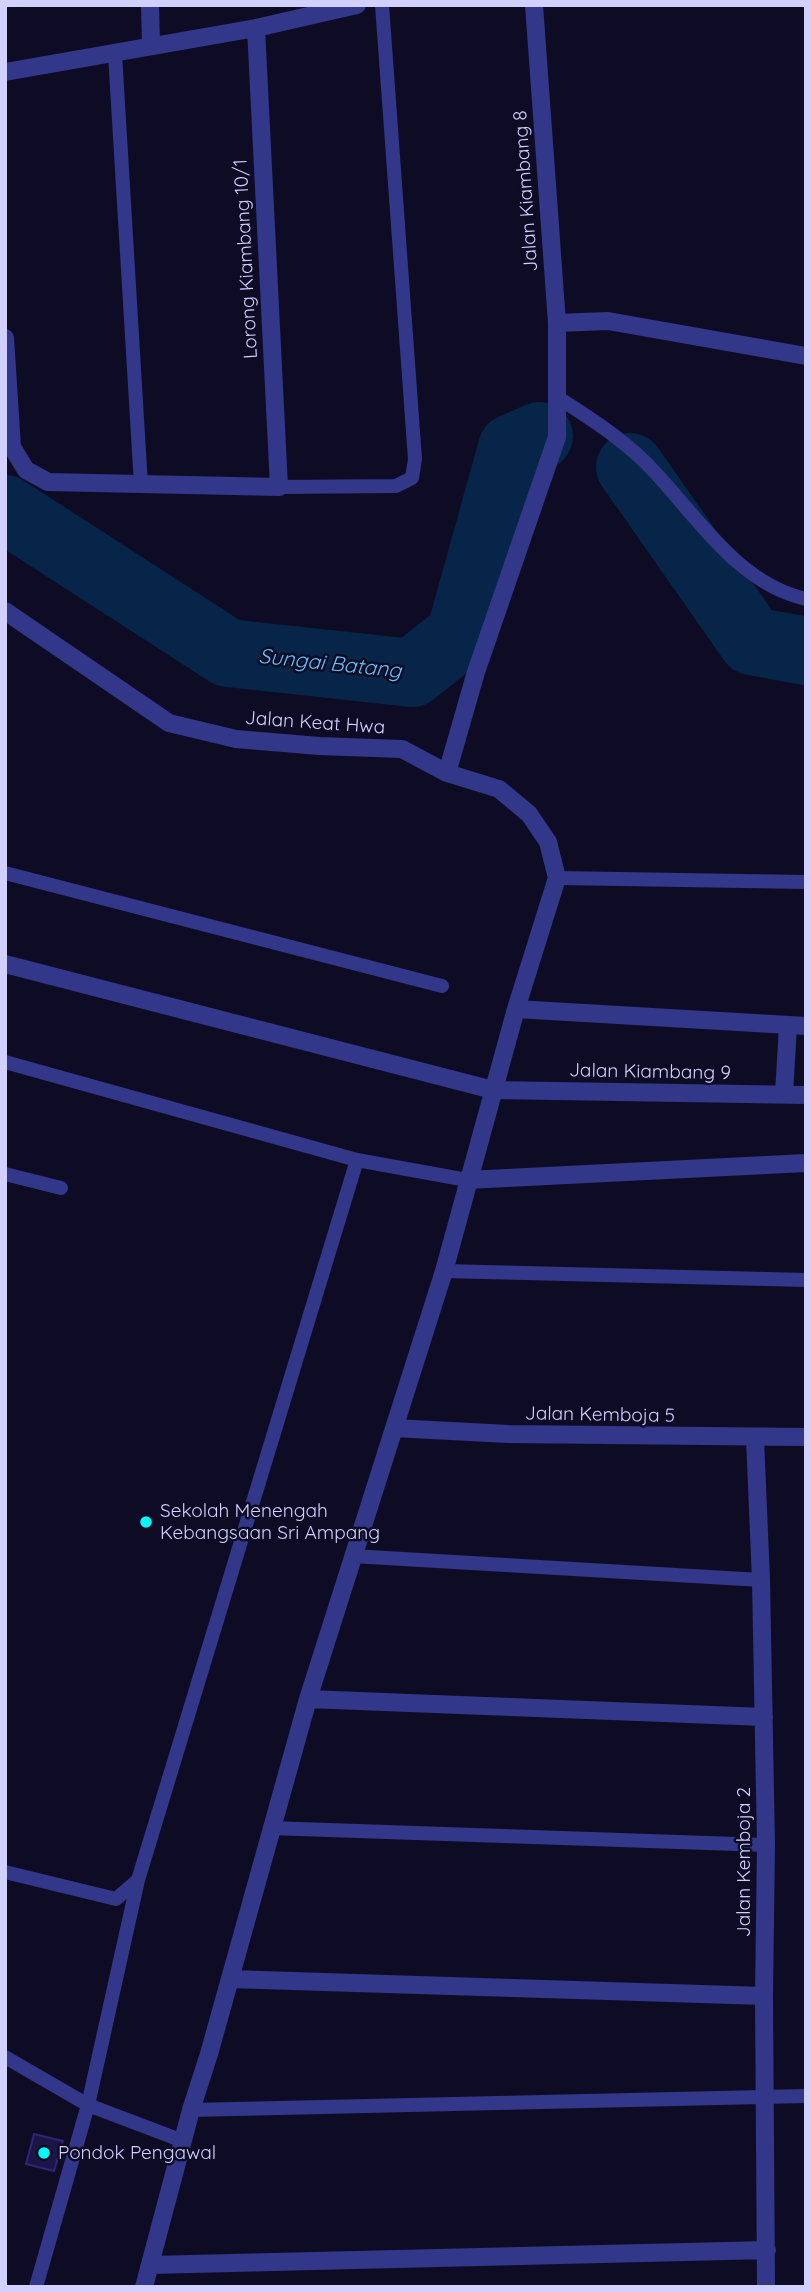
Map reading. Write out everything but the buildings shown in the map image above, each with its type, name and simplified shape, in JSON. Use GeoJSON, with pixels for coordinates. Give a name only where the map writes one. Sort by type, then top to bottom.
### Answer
{"type":"FeatureCollection","features":[{"type":"Feature","properties":{"kind":"street"},"geometry":{"type":"LineString","coordinates":[[150,5],[150,45]]}},
{"type":"Feature","properties":{"kind":"street"},"geometry":{"type":"LineString","coordinates":[[5,72],[256,28],[315,9],[357,5]]}},
{"type":"Feature","properties":{"kind":"street","name":"Jalan Kiambang 8"},"geometry":{"type":"LineString","coordinates":[[534,5],[557,323],[557,397]]}},
{"type":"Feature","properties":{"kind":"street","name":"Lorong Kiambang 10/1"},"geometry":{"type":"LineString","coordinates":[[256,28],[279,487]]}},
{"type":"Feature","properties":{"kind":"street"},"geometry":{"type":"LineString","coordinates":[[557,323],[608,321],[806,356]]}},
{"type":"Feature","properties":{"kind":"street"},"geometry":{"type":"LineString","coordinates":[[5,338],[12,447],[26,470],[48,482],[279,487]]}},
{"type":"Feature","properties":{"kind":"street"},"geometry":{"type":"LineString","coordinates":[[447,773],[472,684],[557,438],[557,397]]}},
{"type":"Feature","properties":{"kind":"street","name":"Jalan Keat Hwa"},"geometry":{"type":"LineString","coordinates":[[5,611],[169,723],[236,739],[402,749],[447,773],[499,789],[529,814],[548,842],[557,878]]}},
{"type":"Feature","properties":{"kind":"street"},"geometry":{"type":"LineString","coordinates":[[144,2287],[270,1828],[352,1556],[443,1272],[516,1009],[557,878]]}},
{"type":"Feature","properties":{"kind":"street","name":"Jalan Kiambang 9"},"geometry":{"type":"LineString","coordinates":[[5,964],[493,1090],[806,1095]]}},
{"type":"Feature","properties":{"kind":"street"},"geometry":{"type":"LineString","coordinates":[[516,1009],[797,1026],[784,1094]]}},
{"type":"Feature","properties":{"kind":"street"},"geometry":{"type":"LineString","coordinates":[[467,1180],[806,1163]]}},
{"type":"Feature","properties":{"kind":"street","name":"Jalan Kemboja 5"},"geometry":{"type":"LineString","coordinates":[[394,1428],[521,1434],[806,1437]]}},
{"type":"Feature","properties":{"kind":"street","name":"Jalan Kemboja 2"},"geometry":{"type":"LineString","coordinates":[[755,1438],[761,1580],[766,1845],[766,2287]]}},
{"type":"Feature","properties":{"kind":"street"},"geometry":{"type":"LineString","coordinates":[[308,1699],[764,1717]]}},
{"type":"Feature","properties":{"kind":"street"},"geometry":{"type":"LineString","coordinates":[[230,1979],[764,1996]]}},
{"type":"Feature","properties":{"kind":"street"},"geometry":{"type":"LineString","coordinates":[[150,2265],[767,2250]]}},
{"type":"Feature","properties":{"kind":"lane"},"geometry":{"type":"LineString","coordinates":[[279,487],[396,486],[412,478],[415,459],[382,5]]}},
{"type":"Feature","properties":{"kind":"lane"},"geometry":{"type":"LineString","coordinates":[[115,54],[141,485]]}},
{"type":"Feature","properties":{"kind":"lane"},"geometry":{"type":"LineString","coordinates":[[557,397],[617,435],[740,564],[771,587],[806,599]]}},
{"type":"Feature","properties":{"kind":"lane"},"geometry":{"type":"LineString","coordinates":[[5,873],[442,986]]}},
{"type":"Feature","properties":{"kind":"lane"},"geometry":{"type":"LineString","coordinates":[[557,878],[806,882]]}},
{"type":"Feature","properties":{"kind":"lane"},"geometry":{"type":"LineString","coordinates":[[5,1062],[357,1160],[467,1180]]}},
{"type":"Feature","properties":{"kind":"lane"},"geometry":{"type":"LineString","coordinates":[[36,2287],[88,2105],[138,1880],[357,1160]]}},
{"type":"Feature","properties":{"kind":"lane"},"geometry":{"type":"LineString","coordinates":[[5,1174],[61,1188]]}},
{"type":"Feature","properties":{"kind":"lane"},"geometry":{"type":"LineString","coordinates":[[443,1272],[806,1280]]}},
{"type":"Feature","properties":{"kind":"lane"},"geometry":{"type":"LineString","coordinates":[[352,1556],[761,1580]]}},
{"type":"Feature","properties":{"kind":"lane"},"geometry":{"type":"LineString","coordinates":[[270,1828],[766,1845]]}},
{"type":"Feature","properties":{"kind":"lane"},"geometry":{"type":"LineString","coordinates":[[5,1872],[116,1899],[138,1880]]}},
{"type":"Feature","properties":{"kind":"lane"},"geometry":{"type":"LineString","coordinates":[[5,2057],[88,2105],[183,2141]]}},
{"type":"Feature","properties":{"kind":"lane"},"geometry":{"type":"LineString","coordinates":[[191,2110],[806,2096]]}},
{"type":"Feature","properties":{"kind":"waterway","name":"Sungai Batang"},"geometry":{"type":"LineString","coordinates":[[5,509],[228,653],[412,673],[460,635],[512,448],[539,436]]}},
{"type":"Feature","properties":{"kind":"waterway","name":"Sungai Batang"},"geometry":{"type":"LineString","coordinates":[[630,467],[752,641],[806,651]]}},
{"type":"Feature","properties":{"kind":"place","name":"Sekolah Menengah Kebangsaan Sri Ampang"},"geometry":{"type":"Point","coordinates":[146,1522]}},
{"type":"Feature","properties":{"kind":"place","name":"Pondok Pengawal"},"geometry":{"type":"Point","coordinates":[44,2153]}}]}
